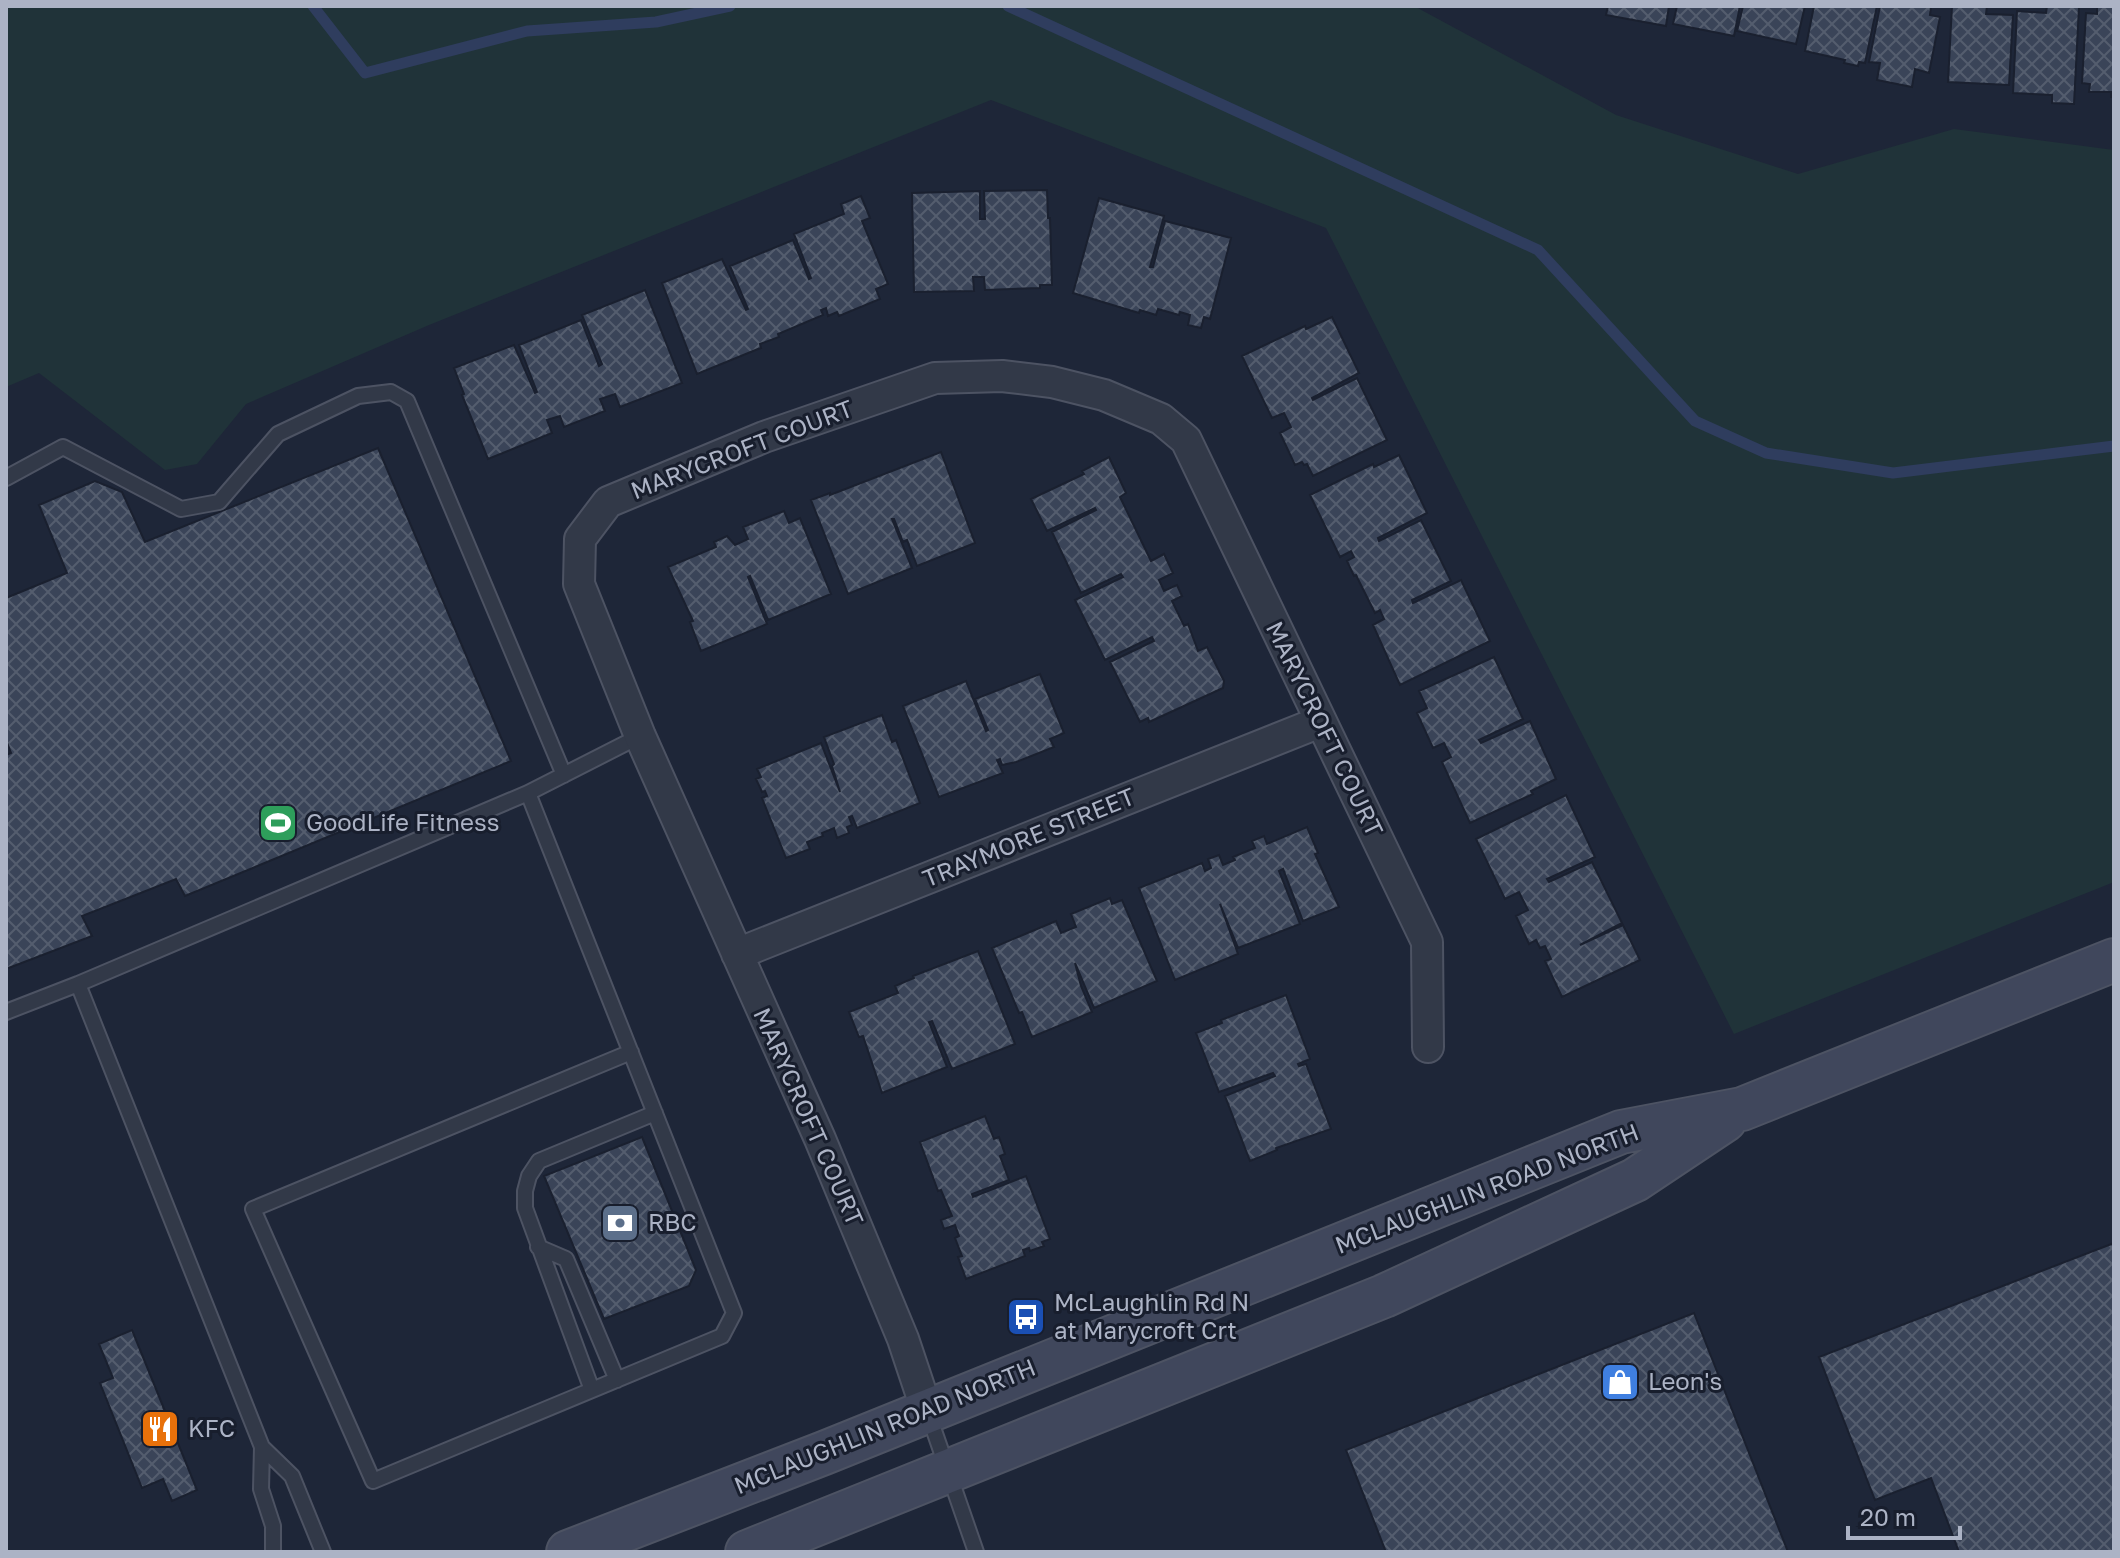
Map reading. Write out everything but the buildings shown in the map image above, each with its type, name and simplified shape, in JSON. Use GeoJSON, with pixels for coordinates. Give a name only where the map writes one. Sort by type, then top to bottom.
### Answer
{"type":"FeatureCollection","features":[{"type":"Feature","properties":{"kind":"main road","name":"MCLAUGHLIN ROAD NORTH"},"geometry":{"type":"LineString","coordinates":[[568,1552],[1621,1132],[1742,1109],[2114,960]]}},
{"type":"Feature","properties":{"kind":"main road","name":"MCLAUGHLIN ROAD NORTH"},"geometry":{"type":"LineString","coordinates":[[747,1552],[1384,1296],[1635,1180],[1742,1109]]}},
{"type":"Feature","properties":{"kind":"street","name":"MARYCROFT COURT"},"geometry":{"type":"LineString","coordinates":[[927,1411],[903,1339],[820,1139],[640,736],[579,584],[580,539],[608,502],[764,437],[935,378],[1002,376],[1052,382],[1104,395],[1161,419],[1186,440],[1427,942],[1428,1047]]}},
{"type":"Feature","properties":{"kind":"street","name":"TRAYMORE STREET"},"geometry":{"type":"LineString","coordinates":[[737,954],[1320,722]]}},
{"type":"Feature","properties":{"kind":"lane"},"geometry":{"type":"LineString","coordinates":[[6,478],[63,447],[181,509],[219,502],[278,434],[358,396],[391,392],[399,396],[407,401],[564,775]]}},
{"type":"Feature","properties":{"kind":"lane"},"geometry":{"type":"LineString","coordinates":[[6,1012],[528,793],[640,736]]}},
{"type":"Feature","properties":{"kind":"lane"},"geometry":{"type":"LineString","coordinates":[[528,793],[631,1052],[734,1313],[722,1336],[373,1481],[253,1209],[631,1052]]}},
{"type":"Feature","properties":{"kind":"lane"},"geometry":{"type":"LineString","coordinates":[[78,984],[262,1447],[261,1489],[273,1526],[273,1552]]}},
{"type":"Feature","properties":{"kind":"lane"},"geometry":{"type":"LineString","coordinates":[[592,1390],[538,1247],[525,1208],[525,1191],[529,1176],[539,1161],[655,1113]]}},
{"type":"Feature","properties":{"kind":"lane"},"geometry":{"type":"LineString","coordinates":[[538,1247],[566,1259],[617,1380]]}},
{"type":"Feature","properties":{"kind":"lane"},"geometry":{"type":"LineString","coordinates":[[927,1411],[976,1552]]}},
{"type":"Feature","properties":{"kind":"lane"},"geometry":{"type":"LineString","coordinates":[[262,1447],[292,1476],[323,1552]]}},
{"type":"Feature","properties":{"kind":"shaded area"},"geometry":{"type":"Polygon","coordinates":[[[6,6],[1414,6],[1616,115],[1798,174],[1954,129],[2114,150],[2114,882],[1734,1034],[1326,228],[991,100],[429,325],[246,404],[197,464],[165,470],[39,373],[6,387],[6,6]]]}},
{"type":"Feature","properties":{"kind":"waterway"},"geometry":{"type":"LineString","coordinates":[[313,6],[365,73],[527,31],[656,22],[730,6]]}},
{"type":"Feature","properties":{"kind":"waterway"},"geometry":{"type":"LineString","coordinates":[[1008,6],[1538,250],[1695,421],[1766,453],[1893,473],[2114,446]]}},
{"type":"Feature","properties":{"kind":"place","name":"GoodLife Fitness"},"geometry":{"type":"Point","coordinates":[278,823]}},
{"type":"Feature","properties":{"kind":"place","name":"RBC"},"geometry":{"type":"Point","coordinates":[620,1223]}},
{"type":"Feature","properties":{"kind":"place","name":"McLaughlin Rd N at Marycroft Crt"},"geometry":{"type":"Point","coordinates":[1026,1317]}},
{"type":"Feature","properties":{"kind":"place","name":"Leon's"},"geometry":{"type":"Point","coordinates":[1620,1382]}},
{"type":"Feature","properties":{"kind":"place","name":"KFC"},"geometry":{"type":"Point","coordinates":[160,1429]}}]}
